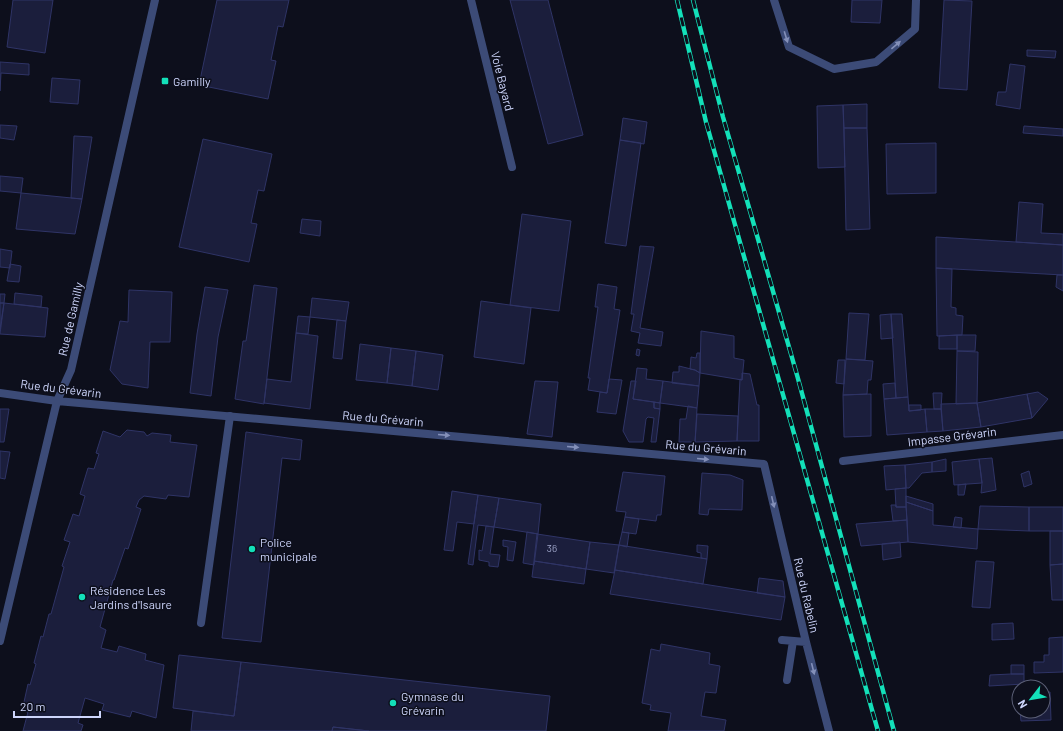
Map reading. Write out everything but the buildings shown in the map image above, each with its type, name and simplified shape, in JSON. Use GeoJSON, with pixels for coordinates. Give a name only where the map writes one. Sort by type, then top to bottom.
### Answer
{"type":"FeatureCollection","features":[{"type":"Feature","properties":{"kind":"street","name":"Rue de Gamilly"},"geometry":{"type":"LineString","coordinates":[[0,641],[57,401],[71,370],[155,0]]}},
{"type":"Feature","properties":{"kind":"street","name":"Voie Bayard"},"geometry":{"type":"LineString","coordinates":[[471,0],[512,167]]}},
{"type":"Feature","properties":{"kind":"street"},"geometry":{"type":"LineString","coordinates":[[774,0],[789,47],[834,69],[876,62],[910,34],[915,29],[916,0]]}},
{"type":"Feature","properties":{"kind":"street","name":"Rue du Grévarin"},"geometry":{"type":"LineString","coordinates":[[0,393],[57,401],[764,464]]}},
{"type":"Feature","properties":{"kind":"street"},"geometry":{"type":"LineString","coordinates":[[201,623],[230,416]]}},
{"type":"Feature","properties":{"kind":"street","name":"Impasse Grévarin"},"geometry":{"type":"LineString","coordinates":[[843,461],[1063,435]]}},
{"type":"Feature","properties":{"kind":"street","name":"Rue du Rabelin"},"geometry":{"type":"LineString","coordinates":[[764,464],[806,642],[829,731]]}},
{"type":"Feature","properties":{"kind":"street"},"geometry":{"type":"LineString","coordinates":[[782,640],[806,642]]}},
{"type":"Feature","properties":{"kind":"street"},"geometry":{"type":"LineString","coordinates":[[787,680],[793,641]]}},
{"type":"Feature","properties":{"kind":"railway"},"geometry":{"type":"LineString","coordinates":[[677,0],[706,122],[878,731]]}},
{"type":"Feature","properties":{"kind":"railway"},"geometry":{"type":"LineString","coordinates":[[693,0],[723,117],[797,375],[894,731]]}},
{"type":"Feature","properties":{"kind":"place","name":"Gamilly"},"geometry":{"type":"Point","coordinates":[165,81]}},
{"type":"Feature","properties":{"kind":"place","name":"Police municipale"},"geometry":{"type":"Point","coordinates":[252,549]}},
{"type":"Feature","properties":{"kind":"place","name":"Résidence Les Jardins d'Isaure"},"geometry":{"type":"Point","coordinates":[82,597]}},
{"type":"Feature","properties":{"kind":"place","name":"Gymnase du Grévarin"},"geometry":{"type":"Point","coordinates":[393,703]}}]}
